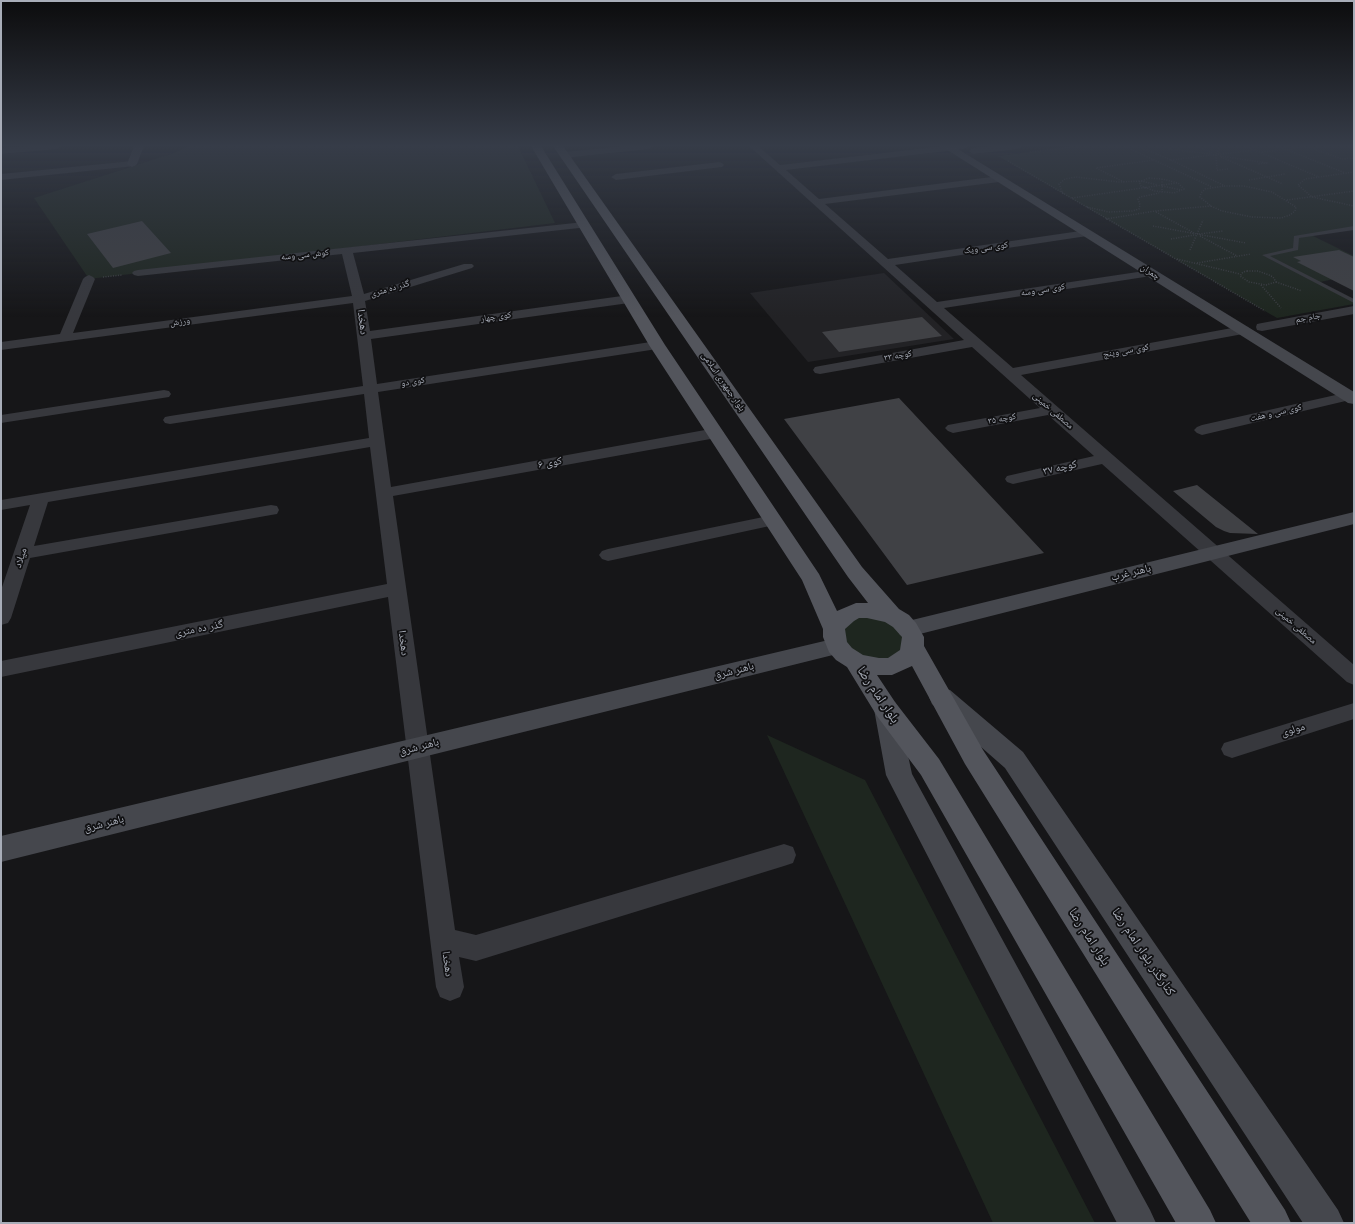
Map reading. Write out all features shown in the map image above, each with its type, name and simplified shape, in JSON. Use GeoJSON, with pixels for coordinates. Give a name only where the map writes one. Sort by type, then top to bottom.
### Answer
{"type":"FeatureCollection","features":[{"type":"Feature","properties":{"kind":"main road"},"geometry":{"type":"LineString","coordinates":[[571,203],[656,345],[812,579],[842,645],[873,666],[892,666],[902,661],[909,655],[911,638],[901,621],[891,615],[868,610],[856,611],[846,615],[839,621],[842,645]]}},
{"type":"Feature","properties":{"kind":"main road","name":"بلوار جمهوری اسلامی"},"geometry":{"type":"LineString","coordinates":[[598,203],[855,572],[891,615]]}},
{"type":"Feature","properties":{"kind":"main road","name":"بلوار امام رضا"},"geometry":{"type":"LineString","coordinates":[[911,638],[941,697],[978,764],[1272,1223]]}},
{"type":"Feature","properties":{"kind":"main road","name":"بلوار امام رضا"},"geometry":{"type":"LineString","coordinates":[[842,645],[886,709],[930,767],[1197,1223]]}},
{"type":"Feature","properties":{"kind":"street","name":"مصطفی خمینی"},"geometry":{"type":"LineString","coordinates":[[817,203],[1354,677]]}},
{"type":"Feature","properties":{"kind":"street","name":"چمران"},"geometry":{"type":"LineString","coordinates":[[1038,203],[1151,273],[1246,324],[1352,397]]}},
{"type":"Feature","properties":{"kind":"street","name":"چمران"},"geometry":{"type":"LineString","coordinates":[[1053,203],[1222,302]]}},
{"type":"Feature","properties":{"kind":"street","name":"کوش سی وسه"},"geometry":{"type":"LineString","coordinates":[[138,273],[584,225]]}},
{"type":"Feature","properties":{"kind":"street","name":"کوی سی ویک"},"geometry":{"type":"LineString","coordinates":[[885,263],[1087,233]]}},
{"type":"Feature","properties":{"kind":"street","name":"گذر ده متری"},"geometry":{"type":"LineString","coordinates":[[347,251],[359,298],[468,266]]}},
{"type":"Feature","properties":{"kind":"street","name":"کوی سی وسه"},"geometry":{"type":"LineString","coordinates":[[935,306],[1151,273]]}},
{"type":"Feature","properties":{"kind":"street"},"geometry":{"type":"LineString","coordinates":[[65,338],[90,279]]}},
{"type":"Feature","properties":{"kind":"street","name":"دهخدا"},"geometry":{"type":"LineString","coordinates":[[359,298],[396,589],[450,987]]}},
{"type":"Feature","properties":{"kind":"street","name":"ورزش"},"geometry":{"type":"LineString","coordinates":[[1,346],[359,298]]}},
{"type":"Feature","properties":{"kind":"street","name":"کوی چهار"},"geometry":{"type":"LineString","coordinates":[[364,336],[629,299]]}},
{"type":"Feature","properties":{"kind":"street","name":"جام جم"},"geometry":{"type":"LineString","coordinates":[[1266,320],[1354,310]]}},
{"type":"Feature","properties":{"kind":"street"},"geometry":{"type":"LineString","coordinates":[[1246,324],[1266,320],[1282,338]]}},
{"type":"Feature","properties":{"kind":"street","name":"کوی سی وپنج"},"geometry":{"type":"LineString","coordinates":[[1010,373],[1246,324]]}},
{"type":"Feature","properties":{"kind":"street","name":"کوچه ۳۳"},"geometry":{"type":"LineString","coordinates":[[820,370],[975,342]]}},
{"type":"Feature","properties":{"kind":"street","name":"کوی دو"},"geometry":{"type":"LineString","coordinates":[[170,420],[656,345]]}},
{"type":"Feature","properties":{"kind":"street"},"geometry":{"type":"LineString","coordinates":[[1,419],[164,394]]}},
{"type":"Feature","properties":{"kind":"street","name":"کوی سی و هفت"},"geometry":{"type":"LineString","coordinates":[[1202,430],[1352,397]]}},
{"type":"Feature","properties":{"kind":"street","name":"کوچه ۳۵"},"geometry":{"type":"LineString","coordinates":[[953,428],[1052,410]]}},
{"type":"Feature","properties":{"kind":"street","name":"کوی ۶"},"geometry":{"type":"LineString","coordinates":[[384,493],[716,434]]}},
{"type":"Feature","properties":{"kind":"street"},"geometry":{"type":"LineString","coordinates":[[1,505],[377,441]]}},
{"type":"Feature","properties":{"kind":"street","name":"کوچه ۳۷"},"geometry":{"type":"LineString","coordinates":[[1013,479],[1106,458]]}},
{"type":"Feature","properties":{"kind":"street","name":"میلاد"},"geometry":{"type":"LineString","coordinates":[[1,618],[41,498]]}},
{"type":"Feature","properties":{"kind":"street"},"geometry":{"type":"LineString","coordinates":[[22,554],[271,510]]}},
{"type":"Feature","properties":{"kind":"street","name":"باهنر غرب"},"geometry":{"type":"LineString","coordinates":[[911,638],[1213,553],[1354,518]]}},
{"type":"Feature","properties":{"kind":"street"},"geometry":{"type":"LineString","coordinates":[[608,555],[773,520]]}},
{"type":"Feature","properties":{"kind":"street","name":"گذر ده متری"},"geometry":{"type":"LineString","coordinates":[[1,668],[396,589]]}},
{"type":"Feature","properties":{"kind":"street","name":"باهنر شرق"},"geometry":{"type":"LineString","coordinates":[[1,849],[842,645]]}},
{"type":"Feature","properties":{"kind":"street","name":"کنارگذر بلوار امام رضا"},"geometry":{"type":"LineString","coordinates":[[941,697],[1014,760],[1325,1223]]}},
{"type":"Feature","properties":{"kind":"street"},"geometry":{"type":"LineString","coordinates":[[886,709],[899,775],[1137,1223]]}},
{"type":"Feature","properties":{"kind":"street","name":"مولوی"},"geometry":{"type":"LineString","coordinates":[[1232,749],[1354,711]]}},
{"type":"Feature","properties":{"kind":"street"},"geometry":{"type":"LineString","coordinates":[[444,940],[476,948],[784,855]]}},
{"type":"Feature","properties":{"kind":"lane"},"geometry":{"type":"LineString","coordinates":[[1354,228],[1296,238],[1296,249],[1265,255],[1354,301]]}},
{"type":"Feature","properties":{"kind":"path"},"geometry":{"type":"LineString","coordinates":[[1079,203],[1174,258],[1266,320]]}},
{"type":"Feature","properties":{"kind":"path"},"geometry":{"type":"LineString","coordinates":[[1085,207],[1109,212],[1123,212],[1139,209],[1139,203]]}},
{"type":"Feature","properties":{"kind":"path"},"geometry":{"type":"LineString","coordinates":[[1207,203],[1222,211],[1244,216],[1268,218],[1281,218],[1290,215],[1296,211],[1296,207],[1291,203]]}},
{"type":"Feature","properties":{"kind":"path"},"geometry":{"type":"LineString","coordinates":[[1341,203],[1354,206]]}},
{"type":"Feature","properties":{"kind":"path"},"geometry":{"type":"LineString","coordinates":[[1106,219],[1211,206]]}},
{"type":"Feature","properties":{"kind":"path"},"geometry":{"type":"LineString","coordinates":[[1155,212],[1237,256]]}},
{"type":"Feature","properties":{"kind":"path"},"geometry":{"type":"LineString","coordinates":[[1190,250],[1202,220]]}},
{"type":"Feature","properties":{"kind":"path"},"geometry":{"type":"LineString","coordinates":[[1153,226],[1246,243]]}},
{"type":"Feature","properties":{"kind":"path"},"geometry":{"type":"LineString","coordinates":[[1171,239],[1223,231]]}},
{"type":"Feature","properties":{"kind":"path"},"geometry":{"type":"LineString","coordinates":[[1197,263],[1254,254]]}},
{"type":"Feature","properties":{"kind":"path"},"geometry":{"type":"LineString","coordinates":[[1174,258],[1240,274],[1247,271],[1258,271],[1276,279],[1275,284],[1261,285],[1241,278],[1240,274]]}},
{"type":"Feature","properties":{"kind":"path"},"geometry":{"type":"LineString","coordinates":[[1256,265],[1258,271]]}},
{"type":"Feature","properties":{"kind":"path"},"geometry":{"type":"LineString","coordinates":[[90,279],[138,273]]}},
{"type":"Feature","properties":{"kind":"path"},"geometry":{"type":"LineString","coordinates":[[1261,285],[1284,311]]}},
{"type":"Feature","properties":{"kind":"shaded area"},"geometry":{"type":"Polygon","coordinates":[[[37,203],[545,203],[555,223],[89,279],[37,203]]]}},
{"type":"Feature","properties":{"kind":"shaded area"},"geometry":{"type":"Polygon","coordinates":[[[1079,203],[1354,203],[1354,228],[1311,235],[1354,256],[1354,275],[1320,282],[1354,300],[1354,304],[1277,318],[1079,203]]]}},
{"type":"Feature","properties":{"kind":"shaded area"},"geometry":{"type":"Polygon","coordinates":[[[884,273],[954,339],[808,362],[750,293],[884,273]]]}},
{"type":"Feature","properties":{"kind":"shaded area"},"geometry":{"type":"Polygon","coordinates":[[[861,616],[881,617],[904,633],[905,648],[883,662],[851,653],[842,631],[845,624],[861,616]]]}},
{"type":"Feature","properties":{"kind":"shaded area"},"geometry":{"type":"Polygon","coordinates":[[[767,735],[865,780],[1095,1223],[993,1223],[767,735]]]}},
{"type":"Feature","properties":{"kind":"building"},"geometry":{"type":"Polygon","coordinates":[[[142,221],[171,253],[113,268],[87,234],[142,221]]]}},
{"type":"Feature","properties":{"kind":"building"},"geometry":{"type":"Polygon","coordinates":[[[1339,250],[1354,257],[1354,291],[1297,262],[1301,261],[1293,257],[1339,250]]]}},
{"type":"Feature","properties":{"kind":"building"},"geometry":{"type":"Polygon","coordinates":[[[922,317],[942,336],[839,352],[822,332],[922,317]]]}},
{"type":"Feature","properties":{"kind":"building"},"geometry":{"type":"Polygon","coordinates":[[[899,398],[1044,553],[907,585],[784,419],[899,398]]]}},
{"type":"Feature","properties":{"kind":"building"},"geometry":{"type":"Polygon","coordinates":[[[1197,485],[1258,534],[1230,533],[1216,527],[1173,491],[1197,485]]]}}]}
